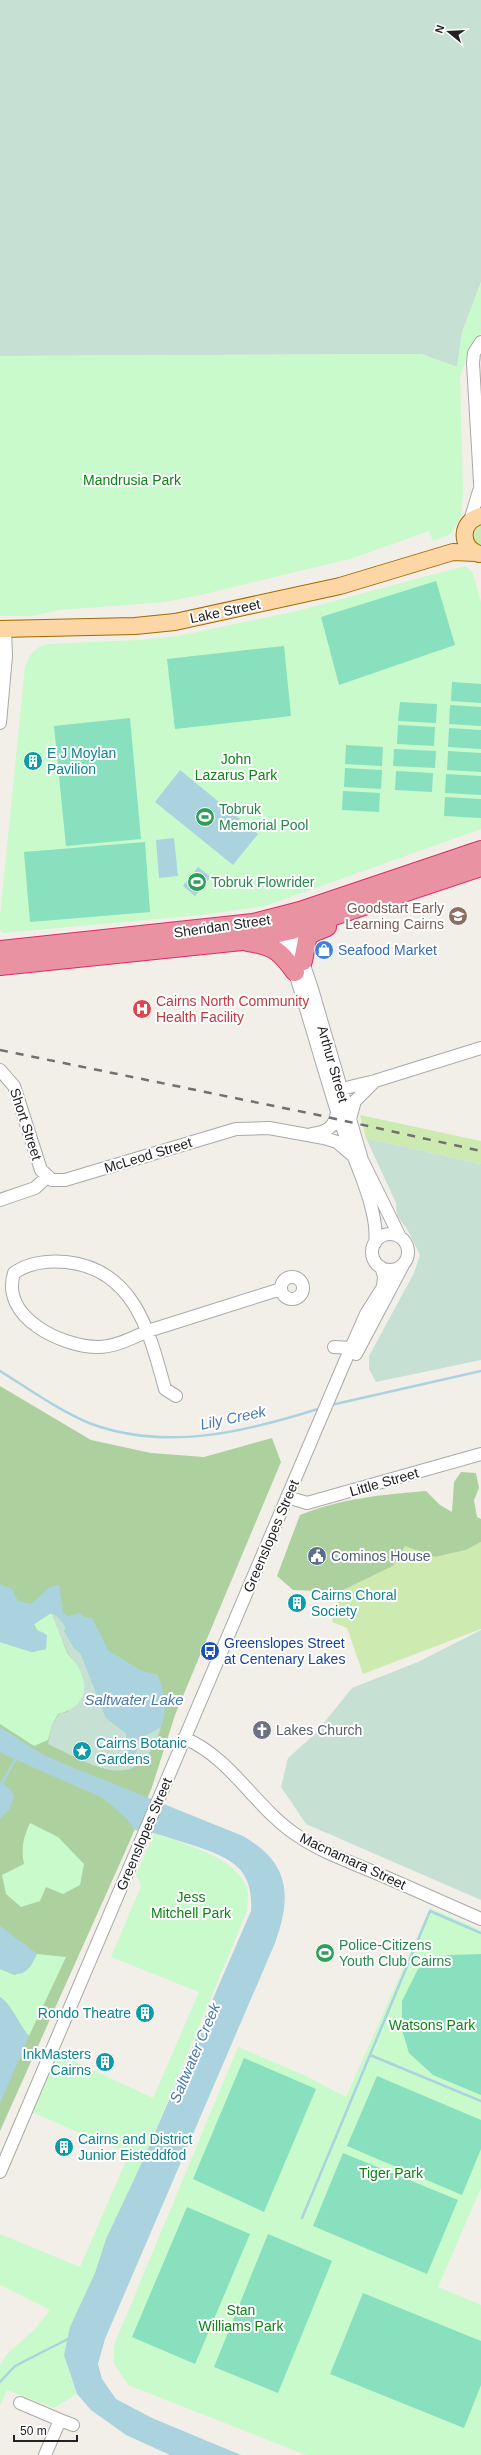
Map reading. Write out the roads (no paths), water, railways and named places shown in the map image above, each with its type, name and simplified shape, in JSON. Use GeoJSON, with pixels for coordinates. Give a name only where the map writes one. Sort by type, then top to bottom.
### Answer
{"type":"FeatureCollection","features":[{"type":"Feature","properties":{"kind":"highway","name":"Sheridan Street"},"geometry":{"type":"LineString","coordinates":[[0,966],[242,941],[286,926],[481,850]]}},
{"type":"Feature","properties":{"kind":"highway","name":"Sheridan Street"},"geometry":{"type":"LineString","coordinates":[[0,950],[238,926],[286,926],[352,909],[481,866]]}},
{"type":"Feature","properties":{"kind":"highway"},"geometry":{"type":"LineString","coordinates":[[242,941],[269,946],[299,966],[308,935],[335,924],[352,909]]}},
{"type":"Feature","properties":{"kind":"main road"},"geometry":{"type":"LineString","coordinates":[[472,523],[467,544],[480,554]]}},
{"type":"Feature","properties":{"kind":"main road"},"geometry":{"type":"LineString","coordinates":[[444,555],[472,523]]}},
{"type":"Feature","properties":{"kind":"main road","name":"Lake Street"},"geometry":{"type":"LineString","coordinates":[[3,629],[135,626],[191,619],[340,586],[459,551],[480,554]]}},
{"type":"Feature","properties":{"kind":"street"},"geometry":{"type":"LineString","coordinates":[[472,523],[480,495],[473,363],[479,344]]}},
{"type":"Feature","properties":{"kind":"street"},"geometry":{"type":"LineString","coordinates":[[0,723],[6,656],[3,629]]}},
{"type":"Feature","properties":{"kind":"street","name":"Arthur Street"},"geometry":{"type":"LineString","coordinates":[[286,926],[336,1090],[350,1119],[367,1172],[400,1237]]}},
{"type":"Feature","properties":{"kind":"street"},"geometry":{"type":"LineString","coordinates":[[336,1090],[375,1082],[481,1048]]}},
{"type":"Feature","properties":{"kind":"street","name":"Short Street"},"geometry":{"type":"LineString","coordinates":[[1,1071],[11,1080],[16,1091],[41,1170],[47,1177]]}},
{"type":"Feature","properties":{"kind":"street"},"geometry":{"type":"LineString","coordinates":[[350,1119],[355,1101],[375,1082]]}},
{"type":"Feature","properties":{"kind":"street","name":"Arthur Street"},"geometry":{"type":"LineString","coordinates":[[336,1090],[337,1112],[374,1217],[375,1243]]}},
{"type":"Feature","properties":{"kind":"street","name":"McLeod Street"},"geometry":{"type":"LineString","coordinates":[[303,1134],[326,1132],[334,1124],[337,1112]]}},
{"type":"Feature","properties":{"kind":"street","name":"McLeod Street"},"geometry":{"type":"LineString","coordinates":[[47,1177],[52,1180],[65,1180],[236,1129],[269,1128],[331,1140],[352,1155]]}},
{"type":"Feature","properties":{"kind":"street"},"geometry":{"type":"LineString","coordinates":[[0,1200],[35,1188],[47,1177]]}},
{"type":"Feature","properties":{"kind":"street"},"geometry":{"type":"LineString","coordinates":[[389,1234],[400,1237],[404,1241],[407,1252],[404,1263],[396,1269],[381,1267],[373,1256],[375,1243],[384,1235],[389,1234]]}},
{"type":"Feature","properties":{"kind":"street"},"geometry":{"type":"LineString","coordinates":[[176,1396],[165,1389],[148,1331],[128,1292],[96,1270],[82,1265],[58,1261],[33,1264],[14,1273],[10,1281],[9,1293],[14,1306],[27,1321],[48,1336],[100,1347],[127,1340],[148,1331],[281,1290]]}},
{"type":"Feature","properties":{"kind":"street","name":"Greenslopes Street"},"geometry":{"type":"LineString","coordinates":[[336,1386],[349,1367],[404,1263]]}},
{"type":"Feature","properties":{"kind":"street","name":"Greenslopes Street"},"geometry":{"type":"LineString","coordinates":[[0,2172],[351,1348],[369,1308],[383,1287],[384,1276],[381,1267]]}},
{"type":"Feature","properties":{"kind":"street"},"geometry":{"type":"LineString","coordinates":[[334,1348],[351,1348],[382,1303]]}},
{"type":"Feature","properties":{"kind":"street","name":"Little Street"},"geometry":{"type":"LineString","coordinates":[[287,1497],[308,1503],[481,1454]]}},
{"type":"Feature","properties":{"kind":"street","name":"Macnamara Street"},"geometry":{"type":"LineString","coordinates":[[184,1738],[211,1753],[235,1775],[278,1821],[299,1837],[328,1852],[481,1919]]}},
{"type":"Feature","properties":{"kind":"street"},"geometry":{"type":"LineString","coordinates":[[20,2403],[73,2425]]}},
{"type":"Feature","properties":{"kind":"street"},"geometry":{"type":"LineString","coordinates":[[45,2455],[60,2420]]}},
{"type":"Feature","properties":{"kind":"water","name":"Tobruk Memorial Pool"},"geometry":{"type":"Polygon","coordinates":[[[180,770],[258,834],[233,865],[155,802],[180,770]]]}},
{"type":"Feature","properties":{"kind":"water"},"geometry":{"type":"Polygon","coordinates":[[[174,838],[178,876],[159,878],[156,840],[174,838]]]}},
{"type":"Feature","properties":{"kind":"water","name":"Tobruk Flowrider"},"geometry":{"type":"Polygon","coordinates":[[[198,867],[211,877],[195,896],[183,886],[198,867]]]}},
{"type":"Feature","properties":{"kind":"water","name":"Saltwater Lake"},"geometry":{"type":"Polygon","coordinates":[[[0,1584],[12,1589],[18,1601],[31,1604],[50,1587],[59,1585],[63,1612],[67,1616],[80,1613],[84,1617],[92,1618],[108,1650],[140,1670],[158,1675],[165,1701],[161,1727],[139,1739],[136,1752],[131,1759],[128,1756],[126,1733],[106,1718],[81,1654],[74,1648],[64,1631],[66,1627],[57,1616],[51,1613],[34,1624],[34,1628],[47,1635],[46,1649],[32,1652],[0,1642],[0,1584]]]}},
{"type":"Feature","properties":{"kind":"water","name":"Saltwater Creek"},"geometry":{"type":"Polygon","coordinates":[[[0,1727],[40,1753],[62,1763],[243,1836],[259,1846],[270,1858],[278,1869],[283,1882],[285,1896],[284,1910],[275,1943],[105,2339],[98,2364],[102,2379],[116,2399],[152,2418],[241,2455],[170,2455],[126,2435],[91,2410],[77,2394],[64,2355],[70,2327],[95,2273],[106,2239],[143,2160],[251,1911],[251,1896],[248,1883],[236,1866],[227,1859],[205,1849],[171,1838],[150,1832],[135,1830],[126,1818],[103,1798],[3,1754],[0,1752],[0,1727]]]}},
{"type":"Feature","properties":{"kind":"water"},"geometry":{"type":"Polygon","coordinates":[[[0,1781],[11,1790],[14,1797],[9,1810],[0,1819],[0,1781]]]}},
{"type":"Feature","properties":{"kind":"water"},"geometry":{"type":"Polygon","coordinates":[[[0,1926],[37,1954],[30,1966],[23,1973],[19,1974],[0,1969],[0,1926]]]}},
{"type":"Feature","properties":{"kind":"water"},"geometry":{"type":"Polygon","coordinates":[[[0,1997],[12,2010],[29,2036],[0,2103],[0,1997]]]}},
{"type":"Feature","properties":{"kind":"waterway","name":"Lily Creek"},"geometry":{"type":"LineString","coordinates":[[0,1371],[55,1406],[77,1418],[118,1432],[147,1436],[176,1437],[235,1431],[264,1425],[321,1408]]}},
{"type":"Feature","properties":{"kind":"waterway","name":"Lily Creek"},"geometry":{"type":"LineString","coordinates":[[331,1405],[481,1371]]}},
{"type":"Feature","properties":{"kind":"waterway"},"geometry":{"type":"LineString","coordinates":[[2,1783],[15,1760]]}},
{"type":"Feature","properties":{"kind":"waterway"},"geometry":{"type":"LineString","coordinates":[[302,2218],[430,1911],[481,1933]]}},
{"type":"Feature","properties":{"kind":"waterway"},"geometry":{"type":"LineString","coordinates":[[370,2055],[481,2101]]}},
{"type":"Feature","properties":{"kind":"waterway"},"geometry":{"type":"LineString","coordinates":[[0,2382],[15,2366],[68,2339]]}},
{"type":"Feature","properties":{"kind":"railway"},"geometry":{"type":"LineString","coordinates":[[0,1050],[318,1115],[481,1151]]}},
{"type":"Feature","properties":{"kind":"place","name":"E J Moylan Pavilion"},"geometry":{"type":"Point","coordinates":[33,761]}},
{"type":"Feature","properties":{"kind":"place","name":"Tobruk Memorial Pool"},"geometry":{"type":"Point","coordinates":[205,817]}},
{"type":"Feature","properties":{"kind":"place","name":"Tobruk Flowrider"},"geometry":{"type":"Point","coordinates":[197,882]}},
{"type":"Feature","properties":{"kind":"place","name":"Goodstart Early Learning Cairns"},"geometry":{"type":"Point","coordinates":[458,916]}},
{"type":"Feature","properties":{"kind":"place","name":"Seafood Market"},"geometry":{"type":"Point","coordinates":[324,950]}},
{"type":"Feature","properties":{"kind":"place","name":"Cairns North Community Health Facility"},"geometry":{"type":"Point","coordinates":[142,1009]}},
{"type":"Feature","properties":{"kind":"place","name":"Cominos House"},"geometry":{"type":"Point","coordinates":[317,1556]}},
{"type":"Feature","properties":{"kind":"place","name":"Cairns Choral Society"},"geometry":{"type":"Point","coordinates":[297,1603]}},
{"type":"Feature","properties":{"kind":"place","name":"Greenslopes Street at Centenary Lakes"},"geometry":{"type":"Point","coordinates":[210,1651]}},
{"type":"Feature","properties":{"kind":"place","name":"Lakes Church"},"geometry":{"type":"Point","coordinates":[262,1730]}},
{"type":"Feature","properties":{"kind":"place","name":"Cairns Botanic Gardens"},"geometry":{"type":"Point","coordinates":[82,1751]}},
{"type":"Feature","properties":{"kind":"place","name":"Police-Citizens Youth Club Cairns"},"geometry":{"type":"Point","coordinates":[325,1953]}},
{"type":"Feature","properties":{"kind":"place","name":"Rondo Theatre"},"geometry":{"type":"Point","coordinates":[145,2013]}},
{"type":"Feature","properties":{"kind":"place","name":"InkMasters Cairns"},"geometry":{"type":"Point","coordinates":[105,2062]}},
{"type":"Feature","properties":{"kind":"place","name":"Cairns and District Junior Eisteddfod"},"geometry":{"type":"Point","coordinates":[64,2147]}},
{"type":"Feature","properties":{"kind":"park label","name":"Mandrusia Park"},"geometry":{"type":"Point","coordinates":[132,480]}},
{"type":"Feature","properties":{"kind":"park label","name":"John Lazarus Park"},"geometry":{"type":"Point","coordinates":[236,768]}},
{"type":"Feature","properties":{"kind":"park label","name":"Jess Mitchell Park"},"geometry":{"type":"Point","coordinates":[191,1906]}},
{"type":"Feature","properties":{"kind":"park label","name":"Watsons Park"},"geometry":{"type":"Point","coordinates":[432,2025]}},
{"type":"Feature","properties":{"kind":"park label","name":"Tiger Park"},"geometry":{"type":"Point","coordinates":[391,2173]}},
{"type":"Feature","properties":{"kind":"park label","name":"Stan Williams Park"},"geometry":{"type":"Point","coordinates":[241,2318]}}]}
